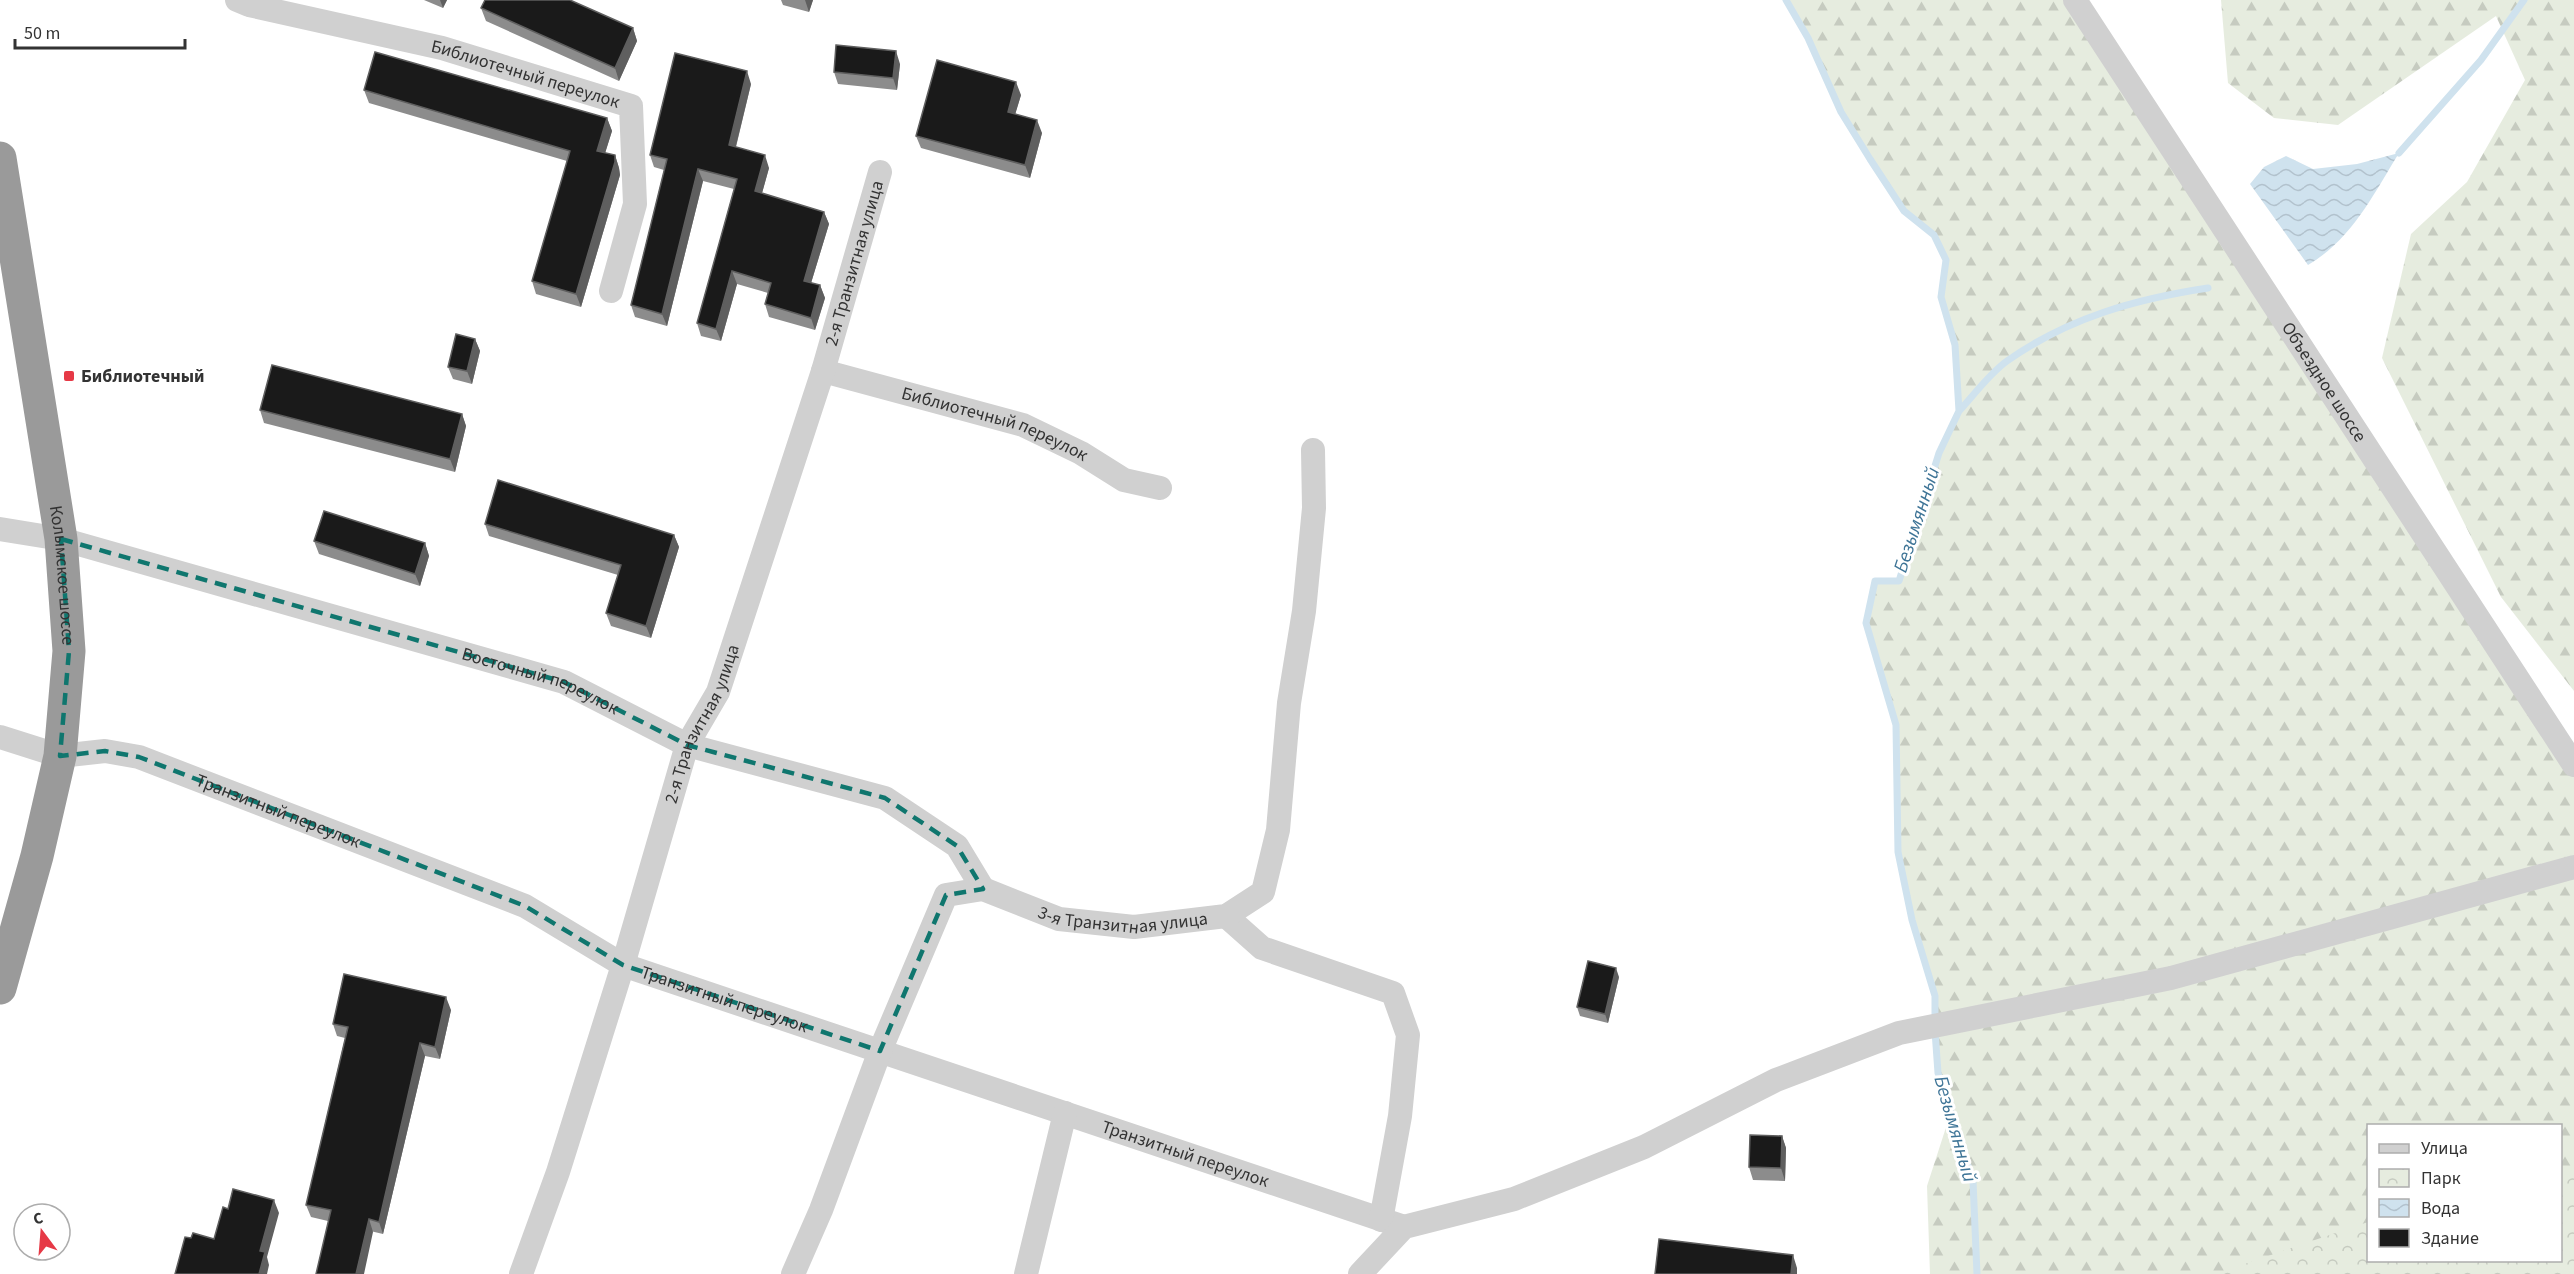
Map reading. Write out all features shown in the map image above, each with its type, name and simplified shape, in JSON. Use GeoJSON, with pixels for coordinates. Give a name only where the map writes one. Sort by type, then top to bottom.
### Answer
{"type":"FeatureCollection","features":[{"type":"Feature","properties":{"kind":"highway","name":"Колымское шоссе"},"geometry":{"type":"LineString","coordinates":[[0,158],[61,539],[69,651],[60,756],[37,856],[0,988]]}},
{"type":"Feature","properties":{"kind":"street","name":"Библиотечный переулок"},"geometry":{"type":"LineString","coordinates":[[237,0],[249,5],[442,48],[631,106],[635,204],[611,291]]}},
{"type":"Feature","properties":{"kind":"street","name":"Объездное шоссе"},"geometry":{"type":"LineString","coordinates":[[2075,0],[2574,765]]}},
{"type":"Feature","properties":{"kind":"street","name":"2-я Транзитная улица"},"geometry":{"type":"LineString","coordinates":[[521,1274],[558,1172],[623,965],[687,745],[718,692],[823,371],[880,172]]}},
{"type":"Feature","properties":{"kind":"street","name":"Библиотечный переулок"},"geometry":{"type":"LineString","coordinates":[[823,371],[1023,425],[1081,453],[1124,480],[1161,488]]}},
{"type":"Feature","properties":{"kind":"street","name":"3-я Транзитная улица"},"geometry":{"type":"LineString","coordinates":[[793,1274],[821,1210],[880,1051],[946,895],[983,890],[1059,919],[1134,927],[1226,916],[1263,892],[1278,830],[1289,703],[1304,611],[1314,508],[1313,450]]}},
{"type":"Feature","properties":{"kind":"street","name":"Восточный переулок"},"geometry":{"type":"LineString","coordinates":[[0,529],[61,539],[564,682],[687,745],[885,798],[957,846],[983,890]]}},
{"type":"Feature","properties":{"kind":"street"},"geometry":{"type":"LineString","coordinates":[[0,737],[60,756]]}},
{"type":"Feature","properties":{"kind":"street","name":"Транзитный переулок"},"geometry":{"type":"LineString","coordinates":[[60,756],[105,751],[139,757],[525,906],[623,965],[1392,1224]]}},
{"type":"Feature","properties":{"kind":"street"},"geometry":{"type":"LineString","coordinates":[[1392,1224],[1514,1199],[1644,1147],[1776,1080],[1899,1033],[2171,978],[2574,867]]}},
{"type":"Feature","properties":{"kind":"street"},"geometry":{"type":"LineString","coordinates":[[1226,916],[1262,948],[1393,993],[1408,1035],[1392,1224],[1360,1274]]}},
{"type":"Feature","properties":{"kind":"street"},"geometry":{"type":"LineString","coordinates":[[1026,1274],[1065,1113]]}},
{"type":"Feature","properties":{"kind":"highlighted area"},"geometry":{"type":"Polygon","coordinates":[[[61,539],[564,682],[687,745],[885,798],[957,846],[983,889],[946,895],[880,1051],[623,965],[525,906],[139,757],[105,751],[60,756],[69,651],[61,539]]]}},
{"type":"Feature","properties":{"kind":"green space"},"geometry":{"type":"Polygon","coordinates":[[[1786,0],[2075,0],[2574,765],[2574,1274],[1930,1274],[1927,1186],[1950,1115],[1938,1073],[1935,996],[1912,920],[1898,852],[1896,725],[1866,623],[1875,581],[1899,581],[1939,453],[1959,411],[1955,345],[1941,297],[1946,260],[1934,235],[1904,211],[1841,112],[1808,38],[1786,0]]]}},
{"type":"Feature","properties":{"kind":"green space"},"geometry":{"type":"Polygon","coordinates":[[[2221,0],[2574,0],[2574,691],[2501,597],[2382,358],[2411,234],[2467,182],[2525,80],[2496,16],[2338,125],[2274,118],[2228,83],[2221,0]]]}},
{"type":"Feature","properties":{"kind":"green space"},"geometry":{"type":"Polygon","coordinates":[[[2562,1170],[2574,1170],[2574,1274],[2215,1274],[2367,1222],[2367,1262],[2562,1262],[2562,1170]]]}},
{"type":"Feature","properties":{"kind":"water"},"geometry":{"type":"Polygon","coordinates":[[[2399,153],[2349,229],[2337,242],[2308,265],[2250,184],[2264,167],[2286,156],[2313,169],[2357,164],[2399,153]]]}},
{"type":"Feature","properties":{"kind":"building"},"geometry":{"type":"Polygon","coordinates":[[[485,0],[570,0],[633,28],[615,68],[481,8],[485,0]]]}},
{"type":"Feature","properties":{"kind":"building"},"geometry":{"type":"Polygon","coordinates":[[[836,45],[896,51],[893,78],[834,72],[836,45]]]}},
{"type":"Feature","properties":{"kind":"building"},"geometry":{"type":"Polygon","coordinates":[[[375,52],[607,118],[597,151],[615,155],[615,162],[576,294],[532,281],[570,151],[364,90],[375,52]]]}},
{"type":"Feature","properties":{"kind":"building"},"geometry":{"type":"Polygon","coordinates":[[[675,53],[747,71],[729,145],[765,155],[755,191],[824,212],[804,281],[820,285],[811,318],[765,304],[771,283],[732,271],[716,329],[697,323],[737,179],[698,169],[662,314],[631,305],[667,159],[650,155],[675,53]]]}},
{"type":"Feature","properties":{"kind":"building"},"geometry":{"type":"Polygon","coordinates":[[[937,60],[1016,82],[1008,112],[1037,120],[1025,165],[916,136],[937,60]]]}},
{"type":"Feature","properties":{"kind":"building"},"geometry":{"type":"Polygon","coordinates":[[[456,334],[475,339],[467,371],[448,367],[456,334]]]}},
{"type":"Feature","properties":{"kind":"building"},"geometry":{"type":"Polygon","coordinates":[[[272,365],[462,414],[450,459],[260,410],[272,365]]]}},
{"type":"Feature","properties":{"kind":"building"},"geometry":{"type":"Polygon","coordinates":[[[498,480],[674,535],[646,626],[606,613],[621,565],[485,524],[498,480]]]}},
{"type":"Feature","properties":{"kind":"building"},"geometry":{"type":"Polygon","coordinates":[[[324,511],[425,543],[415,574],[314,541],[324,511]]]}},
{"type":"Feature","properties":{"kind":"building"},"geometry":{"type":"Polygon","coordinates":[[[1588,961],[1616,968],[1605,1014],[1577,1007],[1588,961]]]}},
{"type":"Feature","properties":{"kind":"building"},"geometry":{"type":"Polygon","coordinates":[[[344,974],[446,997],[435,1047],[420,1043],[379,1222],[369,1219],[356,1274],[316,1274],[331,1210],[306,1205],[348,1027],[333,1024],[344,974]]]}},
{"type":"Feature","properties":{"kind":"building"},"geometry":{"type":"Polygon","coordinates":[[[1750,1135],[1782,1136],[1781,1168],[1749,1167],[1750,1135]]]}},
{"type":"Feature","properties":{"kind":"building"},"geometry":{"type":"Polygon","coordinates":[[[233,1189],[274,1200],[260,1251],[265,1252],[259,1274],[175,1274],[185,1237],[191,1238],[193,1233],[214,1239],[223,1207],[228,1209],[233,1189]]]}},
{"type":"Feature","properties":{"kind":"building"},"geometry":{"type":"Polygon","coordinates":[[[1659,1239],[1793,1255],[1791,1274],[1655,1274],[1659,1239]]]}},
{"type":"Feature","properties":{"kind":"waterway","name":"Безымянный"},"geometry":{"type":"LineString","coordinates":[[1786,0],[1808,38],[1841,112],[1904,211],[1934,235],[1946,260],[1941,297],[1955,345],[1959,411],[1939,453],[1899,581],[1875,581],[1866,623],[1896,725],[1898,852],[1912,920],[1935,996],[1935,1020]]}},
{"type":"Feature","properties":{"kind":"waterway"},"geometry":{"type":"LineString","coordinates":[[2399,153],[2481,60],[2524,0]]}},
{"type":"Feature","properties":{"kind":"waterway"},"geometry":{"type":"LineString","coordinates":[[1959,411],[2000,366],[2054,333],[2103,312],[2154,298],[2208,288]]}},
{"type":"Feature","properties":{"kind":"waterway","name":"Безымянный"},"geometry":{"type":"LineString","coordinates":[[1935,1031],[1938,1073],[1973,1181],[1977,1274]]}},
{"type":"Feature","properties":{"kind":"place","name":"Библиотечный"},"geometry":{"type":"Point","coordinates":[69,376]}}]}
